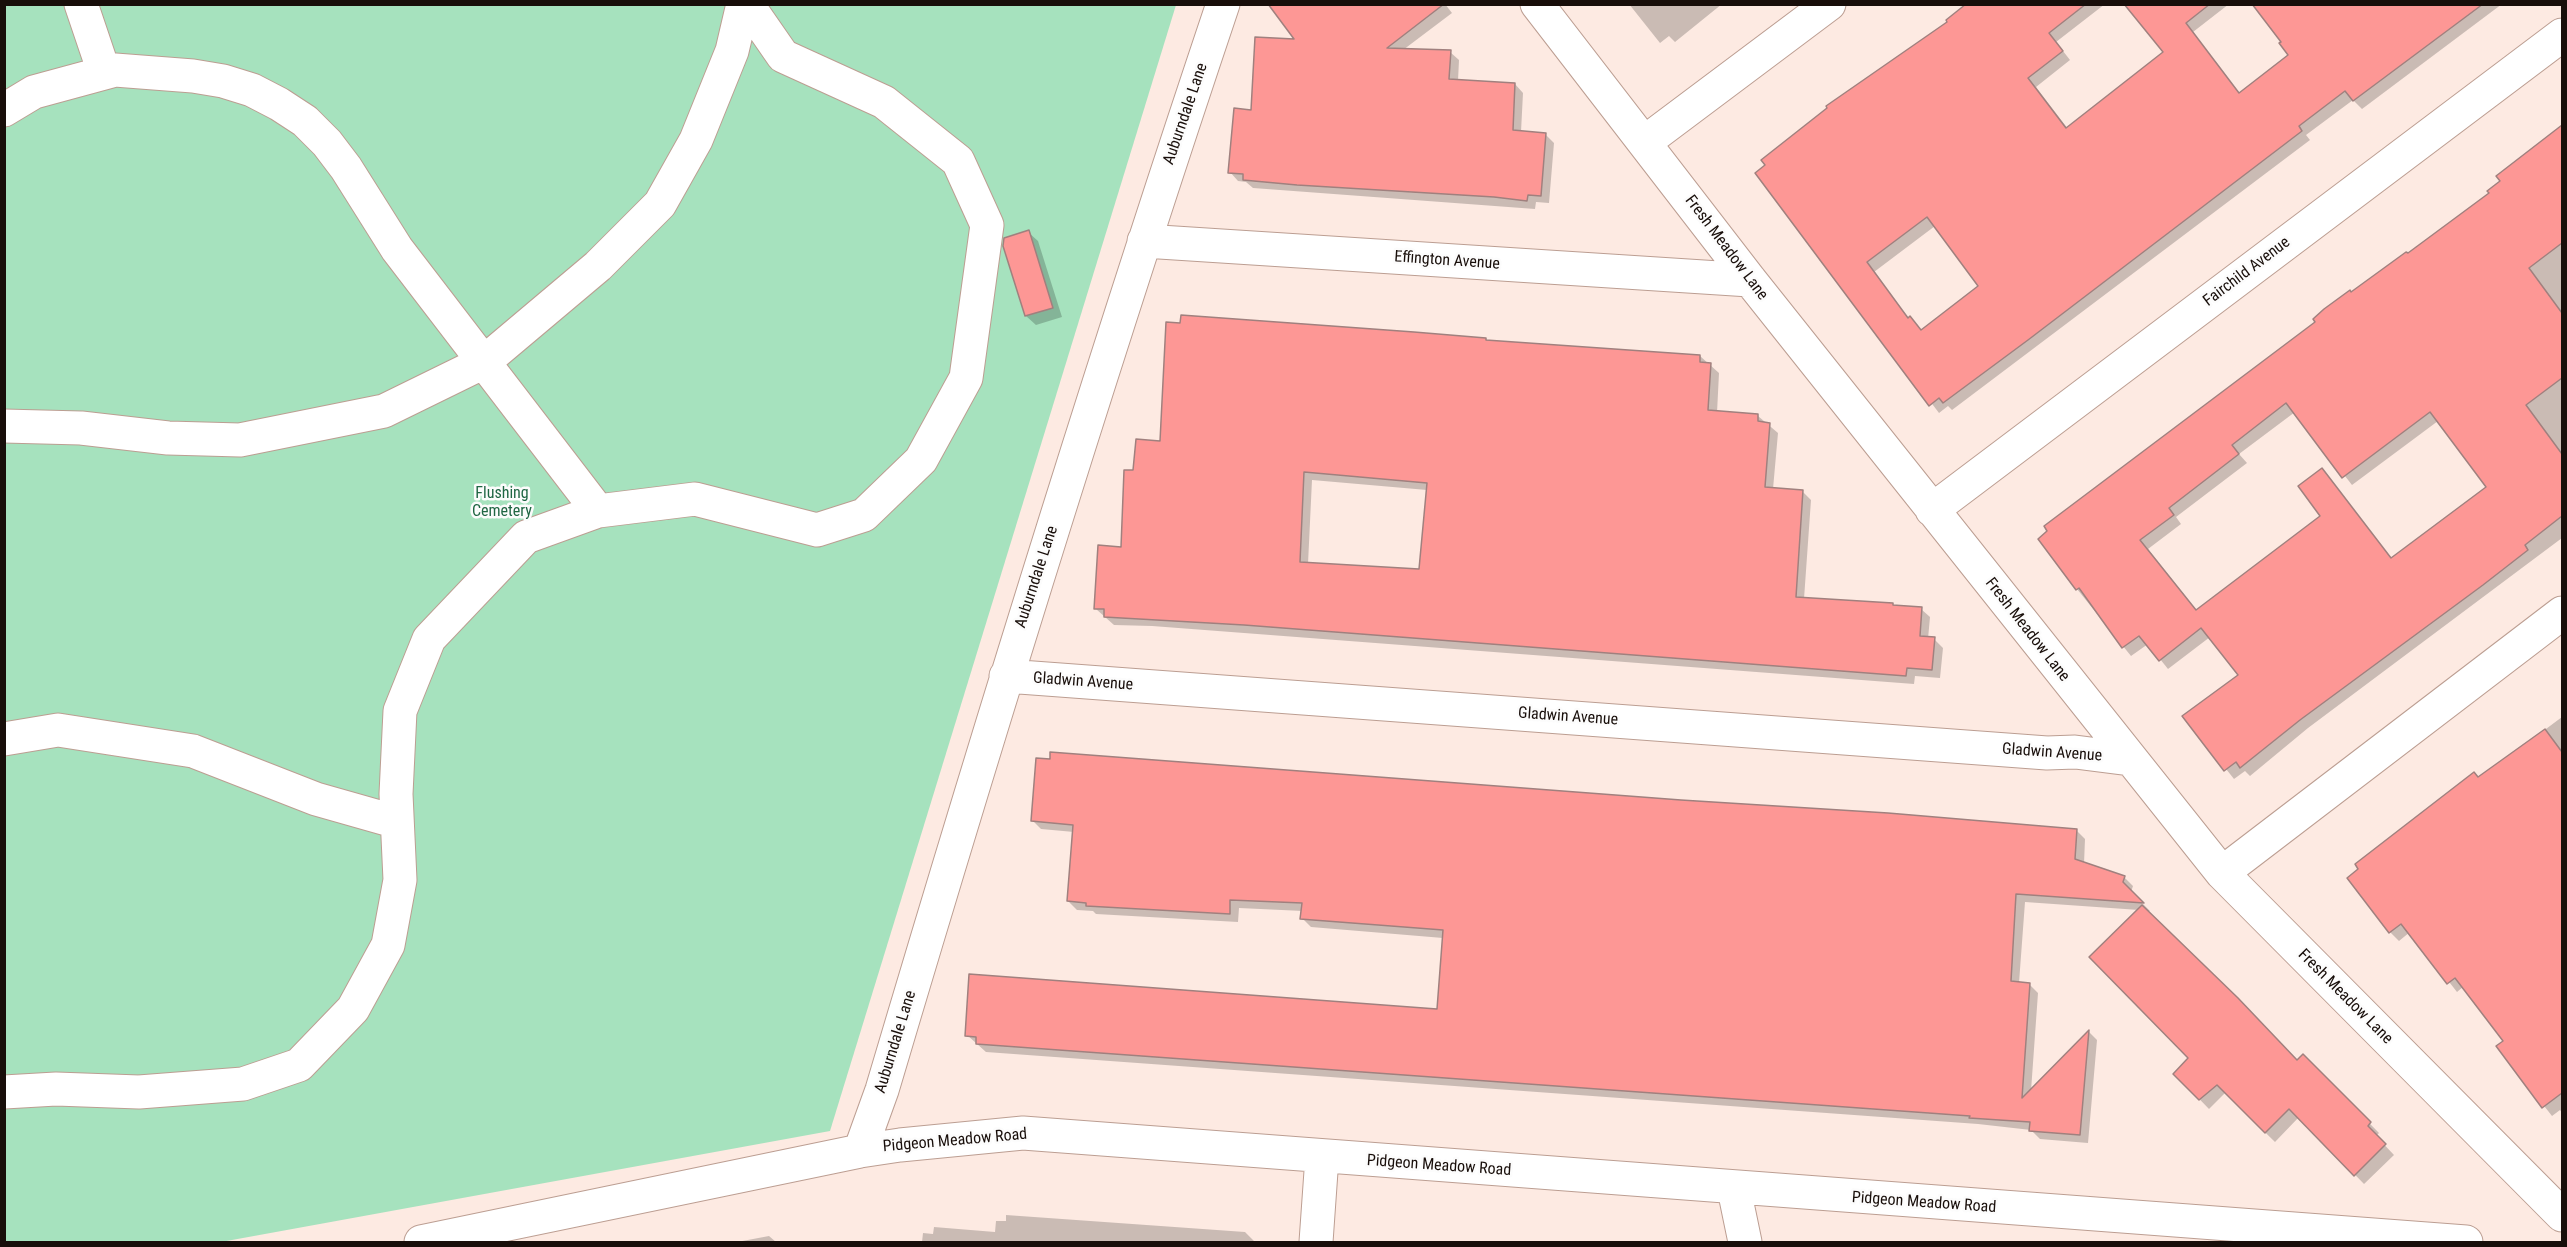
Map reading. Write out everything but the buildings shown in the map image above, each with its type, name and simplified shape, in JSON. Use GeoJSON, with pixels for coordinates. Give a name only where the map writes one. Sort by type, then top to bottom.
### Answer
{"type":"FeatureCollection","features":[{"type":"Feature","properties":{"kind":"street"},"geometry":{"type":"LineString","coordinates":[[81,4],[104,72]]}},
{"type":"Feature","properties":{"kind":"street"},"geometry":{"type":"LineString","coordinates":[[4,426],[81,428],[168,438],[240,440],[384,411],[484,362],[598,266],[660,204],[696,140],[732,51],[745,4]]}},
{"type":"Feature","properties":{"kind":"street"},"geometry":{"type":"LineString","coordinates":[[4,1092],[57,1089],[139,1092],[243,1084],[299,1065],[353,1009],[388,945],[400,880],[396,794],[400,711],[429,639],[526,537],[598,511],[695,499],[817,530],[864,515],[921,460],[966,378],[987,225],[958,161],[884,102],[783,56],[745,4]]}},
{"type":"Feature","properties":{"kind":"street","name":"Auburndale Lane"},"geometry":{"type":"LineString","coordinates":[[860,1151],[882,1090],[1006,676],[1144,241],[1223,4]]}},
{"type":"Feature","properties":{"kind":"street","name":"Fresh Meadow Lane"},"geometry":{"type":"LineString","coordinates":[[1537,4],[1750,280],[2222,873],[2559,1205]]}},
{"type":"Feature","properties":{"kind":"street"},"geometry":{"type":"LineString","coordinates":[[1645,142],[1829,4]]}},
{"type":"Feature","properties":{"kind":"street","name":"Fairchild Avenue"},"geometry":{"type":"LineString","coordinates":[[1932,510],[2562,35]]}},
{"type":"Feature","properties":{"kind":"street"},"geometry":{"type":"LineString","coordinates":[[4,110],[34,92],[115,70],[193,76],[223,81],[261,94],[305,121],[327,143],[346,168],[397,249],[598,511]]}},
{"type":"Feature","properties":{"kind":"street","name":"Effington Avenue"},"geometry":{"type":"LineString","coordinates":[[1144,241],[1750,280]]}},
{"type":"Feature","properties":{"kind":"street"},"geometry":{"type":"LineString","coordinates":[[2222,873],[2562,613]]}},
{"type":"Feature","properties":{"kind":"street","name":"Gladwin Avenue"},"geometry":{"type":"LineString","coordinates":[[1006,676],[2047,753],[2075,752],[2130,759]]}},
{"type":"Feature","properties":{"kind":"street"},"geometry":{"type":"LineString","coordinates":[[4,740],[58,730],[193,751],[316,799],[397,822]]}},
{"type":"Feature","properties":{"kind":"street","name":"Pidgeon Meadow Road"},"geometry":{"type":"LineString","coordinates":[[421,1242],[860,1151],[1023,1133],[2466,1242]]}},
{"type":"Feature","properties":{"kind":"street"},"geometry":{"type":"LineString","coordinates":[[1316,1242],[1322,1157]]}},
{"type":"Feature","properties":{"kind":"street"},"geometry":{"type":"LineString","coordinates":[[1734,1188],[1745,1242]]}},
{"type":"Feature","properties":{"kind":"green space","name":"Flushing Cemetery"},"geometry":{"type":"Polygon","coordinates":[[[5,5],[1176,5],[830,1131],[221,1242],[5,1242],[5,5]]]}}]}
